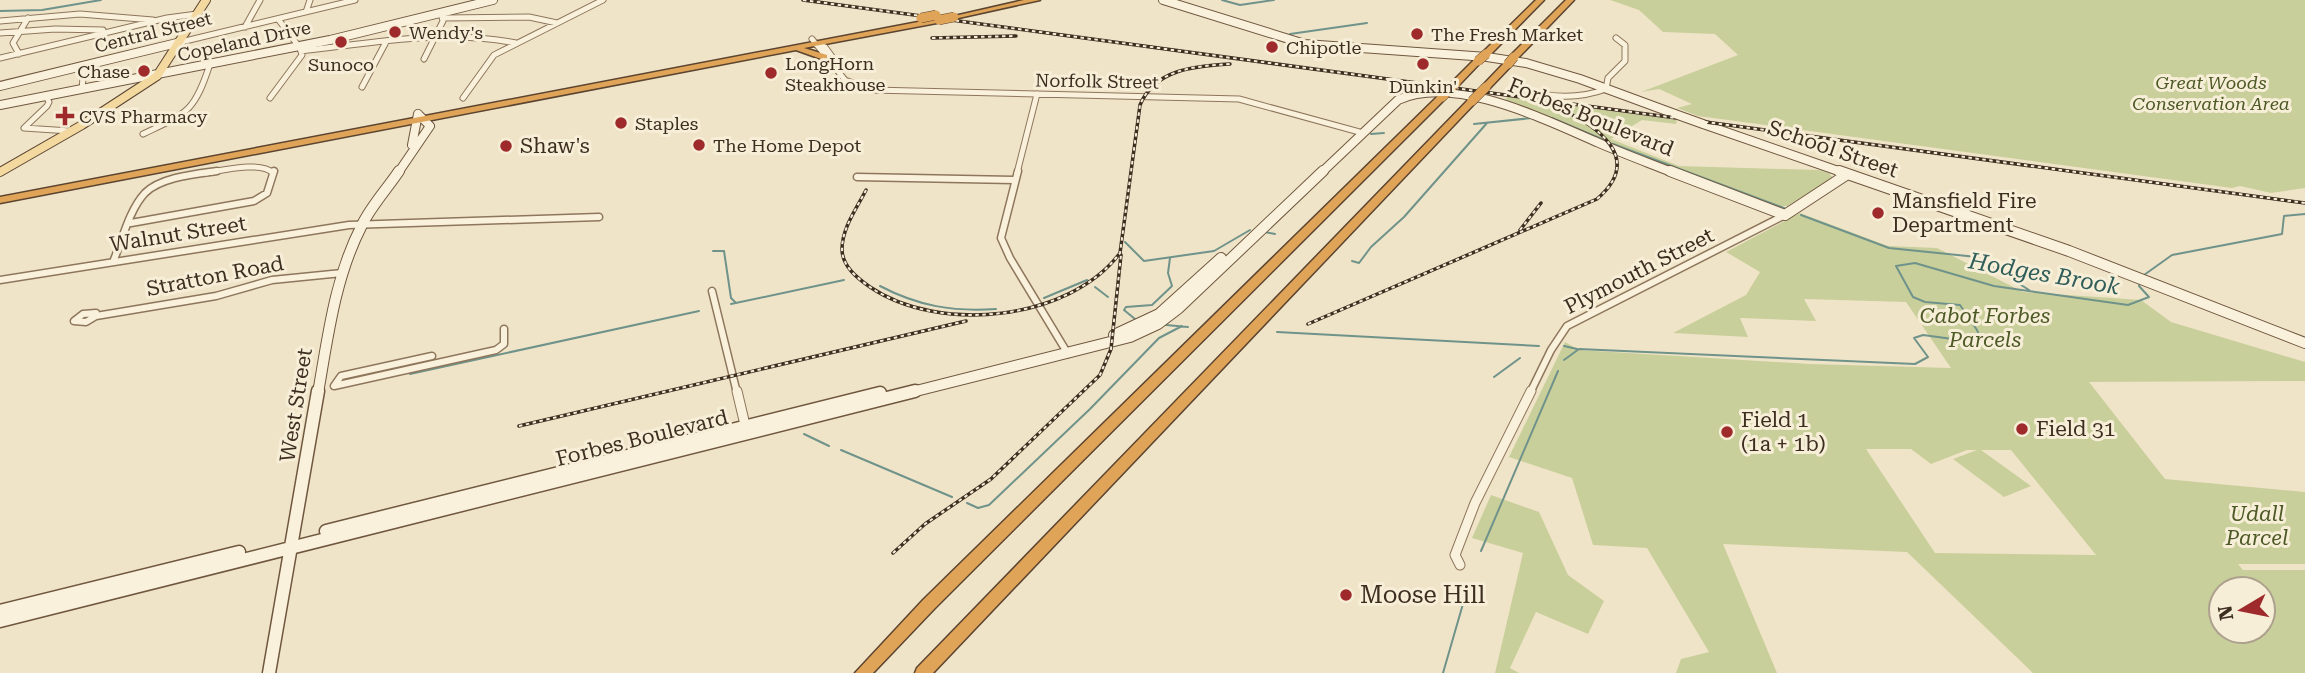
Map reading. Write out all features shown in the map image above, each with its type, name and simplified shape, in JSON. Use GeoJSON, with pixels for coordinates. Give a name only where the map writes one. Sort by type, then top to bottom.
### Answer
{"type":"FeatureCollection","features":[{"type":"Feature","properties":{"kind":"highway"},"geometry":{"type":"LineString","coordinates":[[2,194],[421,122],[779,51],[813,41],[856,36],[1013,0]]}},
{"type":"Feature","properties":{"kind":"highway"},"geometry":{"type":"LineString","coordinates":[[2,194],[421,122],[921,18],[954,17],[1036,0]]}},
{"type":"Feature","properties":{"kind":"highway"},"geometry":{"type":"LineString","coordinates":[[1506,34],[1532,0]]}},
{"type":"Feature","properties":{"kind":"highway"},"geometry":{"type":"LineString","coordinates":[[863,673],[938,595],[1540,0]]}},
{"type":"Feature","properties":{"kind":"highway"},"geometry":{"type":"LineString","coordinates":[[923,673],[1570,0]]}},
{"type":"Feature","properties":{"kind":"highway"},"geometry":{"type":"LineString","coordinates":[[779,51],[808,51],[827,55],[834,45],[856,36]]}},
{"type":"Feature","properties":{"kind":"main road"},"geometry":{"type":"LineString","coordinates":[[0,174],[157,76],[206,0]]}},
{"type":"Feature","properties":{"kind":"street"},"geometry":{"type":"LineString","coordinates":[[245,27],[260,0]]}},
{"type":"Feature","properties":{"kind":"street"},"geometry":{"type":"LineString","coordinates":[[306,12],[310,0]]}},
{"type":"Feature","properties":{"kind":"street","name":"Central Street"},"geometry":{"type":"LineString","coordinates":[[0,86],[355,0]]}},
{"type":"Feature","properties":{"kind":"street","name":"Copeland Drive"},"geometry":{"type":"LineString","coordinates":[[0,105],[300,49],[440,17],[493,0]]}},
{"type":"Feature","properties":{"kind":"street"},"geometry":{"type":"LineString","coordinates":[[463,98],[489,60],[516,43],[603,0]]}},
{"type":"Feature","properties":{"kind":"street","name":"School Street"},"geometry":{"type":"LineString","coordinates":[[1163,0],[1297,42],[1503,59],[1552,69],[1846,175],[2060,248],[2305,343]]}},
{"type":"Feature","properties":{"kind":"street","name":"School Street"},"geometry":{"type":"LineString","coordinates":[[1175,0],[1287,36],[1335,47]]}},
{"type":"Feature","properties":{"kind":"street"},"geometry":{"type":"LineString","coordinates":[[0,21],[101,14],[157,21]]}},
{"type":"Feature","properties":{"kind":"street"},"geometry":{"type":"LineString","coordinates":[[0,58],[197,14]]}},
{"type":"Feature","properties":{"kind":"street"},"geometry":{"type":"LineString","coordinates":[[424,59],[435,37],[440,17],[529,18],[557,23]]}},
{"type":"Feature","properties":{"kind":"street"},"geometry":{"type":"LineString","coordinates":[[19,54],[13,43],[28,18]]}},
{"type":"Feature","properties":{"kind":"street"},"geometry":{"type":"LineString","coordinates":[[270,98],[302,57],[300,49],[278,19]]}},
{"type":"Feature","properties":{"kind":"street"},"geometry":{"type":"LineString","coordinates":[[0,33],[114,31]]}},
{"type":"Feature","properties":{"kind":"street"},"geometry":{"type":"LineString","coordinates":[[300,49],[435,37],[485,37],[516,43]]}},
{"type":"Feature","properties":{"kind":"street"},"geometry":{"type":"LineString","coordinates":[[1525,90],[1562,96],[1606,89],[1608,78],[1625,61],[1625,45],[1616,38]]}},
{"type":"Feature","properties":{"kind":"street","name":"Norfolk Street"},"geometry":{"type":"LineString","coordinates":[[813,41],[845,80],[872,90],[1239,99],[1363,133]]}},
{"type":"Feature","properties":{"kind":"street"},"geometry":{"type":"LineString","coordinates":[[362,87],[386,42]]}},
{"type":"Feature","properties":{"kind":"street"},"geometry":{"type":"LineString","coordinates":[[144,134],[187,113],[204,85],[211,64]]}},
{"type":"Feature","properties":{"kind":"street"},"geometry":{"type":"LineString","coordinates":[[82,90],[84,65]]}},
{"type":"Feature","properties":{"kind":"street","name":"Forbes Boulevard"},"geometry":{"type":"LineString","coordinates":[[0,611],[292,543],[1136,335],[1165,319],[1398,100],[1411,94],[1435,91],[1483,98],[1512,106],[1612,149],[1785,215]]}},
{"type":"Feature","properties":{"kind":"street"},"geometry":{"type":"LineString","coordinates":[[1037,94],[1001,238],[1010,258],[1066,351]]}},
{"type":"Feature","properties":{"kind":"street"},"geometry":{"type":"LineString","coordinates":[[46,96],[49,102],[47,107],[27,122],[24,128],[71,131]]}},
{"type":"Feature","properties":{"kind":"street","name":"West Street"},"geometry":{"type":"LineString","coordinates":[[405,160],[421,122]]}},
{"type":"Feature","properties":{"kind":"street","name":"West Street"},"geometry":{"type":"LineString","coordinates":[[269,673],[328,328],[342,273],[362,224],[405,160],[421,122]]}},
{"type":"Feature","properties":{"kind":"street"},"geometry":{"type":"LineString","coordinates":[[113,262],[131,223],[145,193],[162,182],[256,167],[268,167],[274,171],[267,193],[254,201],[131,223]]}},
{"type":"Feature","properties":{"kind":"street","name":"Plymouth Street"},"geometry":{"type":"LineString","coordinates":[[1460,565],[1455,555],[1475,503],[1551,350],[1567,326],[1785,215],[1846,175]]}},
{"type":"Feature","properties":{"kind":"street"},"geometry":{"type":"LineString","coordinates":[[857,177],[1014,180]]}},
{"type":"Feature","properties":{"kind":"street","name":"Walnut Street"},"geometry":{"type":"LineString","coordinates":[[0,280],[362,224],[600,217]]}},
{"type":"Feature","properties":{"kind":"street","name":"Stratton Road"},"geometry":{"type":"LineString","coordinates":[[96,316],[216,296],[272,280],[342,273]]}},
{"type":"Feature","properties":{"kind":"street"},"geometry":{"type":"LineString","coordinates":[[712,291],[746,430]]}},
{"type":"Feature","properties":{"kind":"street"},"geometry":{"type":"LineString","coordinates":[[317,390],[496,350],[505,341],[504,329]]}},
{"type":"Feature","properties":{"kind":"street"},"geometry":{"type":"LineString","coordinates":[[334,386],[341,376],[432,356]]}},
{"type":"Feature","properties":{"kind":"street","name":"Forbes Boulevard"},"geometry":{"type":"LineString","coordinates":[[0,621],[292,543]]}},
{"type":"Feature","properties":{"kind":"green space","name":"Great Woods Conservation Area"},"geometry":{"type":"Polygon","coordinates":[[[1610,0],[2305,0],[2305,188],[2271,193],[2240,186],[2232,188],[1698,116],[1677,108],[1692,104],[1659,89],[1641,92],[1738,55],[1715,34],[1663,32],[1639,10],[1610,0]]]}},
{"type":"Feature","properties":{"kind":"green space"},"geometry":{"type":"Polygon","coordinates":[[[1507,97],[1677,120],[1676,124],[1642,120],[1611,139],[1679,166],[1818,170],[1829,173],[1833,178],[1787,206],[1775,206],[1610,144],[1505,100],[1507,97]]]}},
{"type":"Feature","properties":{"kind":"green space"},"geometry":{"type":"Polygon","coordinates":[[[1800,213],[1888,246],[1937,248],[2023,292],[2141,300],[2171,322],[2305,362],[2305,381],[2089,382],[2165,479],[2305,492],[2305,564],[2238,564],[2243,570],[2305,570],[2305,673],[2033,673],[1907,552],[1723,544],[1777,673],[1676,673],[1681,659],[1709,652],[1647,548],[1593,545],[1572,478],[1509,457],[1565,342],[1579,350],[1810,364],[1951,368],[1906,302],[1804,299],[1816,321],[1740,318],[1748,337],[1673,333],[1746,295],[1760,272],[1726,252],[1800,213]],[[1866,449],[1935,553],[2096,555],[2011,450],[1981,450],[2031,486],[2004,497],[1953,459],[1977,450],[1967,450],[1931,464],[1911,449],[1866,449]]]}},
{"type":"Feature","properties":{"kind":"green space"},"geometry":{"type":"Polygon","coordinates":[[[1491,495],[1539,512],[1568,575],[1604,601],[1588,634],[1536,612],[1510,668],[1519,673],[1495,673],[1523,553],[1472,538],[1491,495]]]}},
{"type":"Feature","properties":{"kind":"waterway"},"geometry":{"type":"LineString","coordinates":[[0,11],[42,10],[101,0]]}},
{"type":"Feature","properties":{"kind":"waterway"},"geometry":{"type":"LineString","coordinates":[[1222,0],[1240,5],[1274,0]]}},
{"type":"Feature","properties":{"kind":"waterway"},"geometry":{"type":"LineString","coordinates":[[1290,34],[1367,23]]}},
{"type":"Feature","properties":{"kind":"waterway"},"geometry":{"type":"LineString","coordinates":[[1474,124],[1532,118]]}},
{"type":"Feature","properties":{"kind":"waterway"},"geometry":{"type":"LineString","coordinates":[[1552,118],[1604,140]]}},
{"type":"Feature","properties":{"kind":"waterway"},"geometry":{"type":"LineString","coordinates":[[1352,261],[1359,263],[1371,247],[1404,217],[1487,123]]}},
{"type":"Feature","properties":{"kind":"waterway"},"geometry":{"type":"LineString","coordinates":[[1371,134],[1384,133]]}},
{"type":"Feature","properties":{"kind":"waterway"},"geometry":{"type":"LineString","coordinates":[[1613,144],[1784,208]]}},
{"type":"Feature","properties":{"kind":"waterway","name":"Hodges Brook"},"geometry":{"type":"LineString","coordinates":[[2144,275],[2172,255],[2282,234],[2284,216],[2305,214]]}},
{"type":"Feature","properties":{"kind":"waterway"},"geometry":{"type":"LineString","coordinates":[[1801,215],[1889,248],[1977,257],[2029,290]]}},
{"type":"Feature","properties":{"kind":"waterway"},"geometry":{"type":"LineString","coordinates":[[1125,242],[1144,261],[1214,251],[1250,230]]}},
{"type":"Feature","properties":{"kind":"waterway"},"geometry":{"type":"LineString","coordinates":[[1265,232],[1275,234]]}},
{"type":"Feature","properties":{"kind":"waterway"},"geometry":{"type":"LineString","coordinates":[[713,251],[724,251],[731,298],[736,303]]}},
{"type":"Feature","properties":{"kind":"waterway"},"geometry":{"type":"LineString","coordinates":[[1135,319],[1124,310],[1126,307],[1152,305],[1172,286],[1168,273],[1170,258]]}},
{"type":"Feature","properties":{"kind":"waterway","name":"Hodges Brook"},"geometry":{"type":"LineString","coordinates":[[1564,360],[1579,349],[1915,364],[1928,357],[1914,338],[1923,335],[1982,343],[1977,330],[1960,305],[1925,302],[1913,297],[1896,266],[1915,263],[1994,286],[2128,305],[2149,297],[2139,286],[2140,282]]}},
{"type":"Feature","properties":{"kind":"waterway"},"geometry":{"type":"LineString","coordinates":[[736,303],[844,280]]}},
{"type":"Feature","properties":{"kind":"waterway"},"geometry":{"type":"LineString","coordinates":[[1044,298],[1087,280],[1090,282]]}},
{"type":"Feature","properties":{"kind":"waterway"},"geometry":{"type":"LineString","coordinates":[[880,286],[936,306],[996,309]]}},
{"type":"Feature","properties":{"kind":"waterway"},"geometry":{"type":"LineString","coordinates":[[1095,287],[1108,297]]}},
{"type":"Feature","properties":{"kind":"waterway"},"geometry":{"type":"LineString","coordinates":[[731,304],[736,303]]}},
{"type":"Feature","properties":{"kind":"waterway"},"geometry":{"type":"LineString","coordinates":[[410,374],[699,311]]}},
{"type":"Feature","properties":{"kind":"waterway"},"geometry":{"type":"LineString","coordinates":[[1166,325],[1181,326]]}},
{"type":"Feature","properties":{"kind":"waterway"},"geometry":{"type":"LineString","coordinates":[[967,503],[978,508],[989,505],[1090,409],[1159,338],[1181,326]]}},
{"type":"Feature","properties":{"kind":"waterway"},"geometry":{"type":"LineString","coordinates":[[1181,326],[1188,327]]}},
{"type":"Feature","properties":{"kind":"waterway"},"geometry":{"type":"LineString","coordinates":[[1277,332],[1539,346]]}},
{"type":"Feature","properties":{"kind":"waterway"},"geometry":{"type":"LineString","coordinates":[[1564,346],[1577,349]]}},
{"type":"Feature","properties":{"kind":"waterway"},"geometry":{"type":"LineString","coordinates":[[1494,377],[1520,358]]}},
{"type":"Feature","properties":{"kind":"waterway","name":"Hodges Brook"},"geometry":{"type":"LineString","coordinates":[[1481,551],[1558,371]]}},
{"type":"Feature","properties":{"kind":"waterway"},"geometry":{"type":"LineString","coordinates":[[804,434],[829,446]]}},
{"type":"Feature","properties":{"kind":"waterway"},"geometry":{"type":"LineString","coordinates":[[841,450],[952,497]]}},
{"type":"Feature","properties":{"kind":"waterway","name":"Hodges Brook"},"geometry":{"type":"LineString","coordinates":[[1443,673],[1467,590]]}},
{"type":"Feature","properties":{"kind":"railway"},"geometry":{"type":"LineString","coordinates":[[803,0],[2305,203]]}},
{"type":"Feature","properties":{"kind":"railway"},"geometry":{"type":"LineString","coordinates":[[932,38],[1016,36]]}},
{"type":"Feature","properties":{"kind":"railway"},"geometry":{"type":"LineString","coordinates":[[866,190],[847,226],[842,249],[847,266],[870,287],[898,302],[931,311],[966,315],[1002,313],[1037,306],[1069,294],[1097,276],[1120,253],[1140,105],[1147,93],[1155,84],[1178,72],[1190,68],[1230,64]]}},
{"type":"Feature","properties":{"kind":"railway"},"geometry":{"type":"LineString","coordinates":[[1308,324],[1597,199],[1611,184],[1617,170],[1616,157],[1610,144],[1600,133],[1572,114],[1556,107]]}},
{"type":"Feature","properties":{"kind":"railway"},"geometry":{"type":"LineString","coordinates":[[1520,230],[1541,203]]}},
{"type":"Feature","properties":{"kind":"railway"},"geometry":{"type":"LineString","coordinates":[[893,553],[925,524],[991,479],[1100,375],[1111,349],[1121,255]]}},
{"type":"Feature","properties":{"kind":"railway"},"geometry":{"type":"LineString","coordinates":[[519,426],[966,321]]}},
{"type":"Feature","properties":{"kind":"place","name":"Wendy's"},"geometry":{"type":"Point","coordinates":[395,32]}},
{"type":"Feature","properties":{"kind":"place","name":"The Fresh Market"},"geometry":{"type":"Point","coordinates":[1417,34]}},
{"type":"Feature","properties":{"kind":"place","name":"Sunoco"},"geometry":{"type":"Point","coordinates":[341,42]}},
{"type":"Feature","properties":{"kind":"place","name":"Chipotle"},"geometry":{"type":"Point","coordinates":[1272,47]}},
{"type":"Feature","properties":{"kind":"place","name":"Dunkin'"},"geometry":{"type":"Point","coordinates":[1423,64]}},
{"type":"Feature","properties":{"kind":"place","name":"Chase"},"geometry":{"type":"Point","coordinates":[144,71]}},
{"type":"Feature","properties":{"kind":"place","name":"LongHorn Steakhouse"},"geometry":{"type":"Point","coordinates":[771,73]}},
{"type":"Feature","properties":{"kind":"place","name":"CVS Pharmacy"},"geometry":{"type":"Point","coordinates":[65,116]}},
{"type":"Feature","properties":{"kind":"place","name":"Staples"},"geometry":{"type":"Point","coordinates":[621,123]}},
{"type":"Feature","properties":{"kind":"place","name":"The Home Depot"},"geometry":{"type":"Point","coordinates":[699,145]}},
{"type":"Feature","properties":{"kind":"place","name":"Shaw's"},"geometry":{"type":"Point","coordinates":[506,146]}},
{"type":"Feature","properties":{"kind":"place","name":"Mansfield Fire Department"},"geometry":{"type":"Point","coordinates":[1878,213]}},
{"type":"Feature","properties":{"kind":"place","name":"Field 31"},"geometry":{"type":"Point","coordinates":[2022,429]}},
{"type":"Feature","properties":{"kind":"place","name":"Field 1 (1a + 1b)"},"geometry":{"type":"Point","coordinates":[1727,432]}},
{"type":"Feature","properties":{"kind":"place","name":"Moose Hill"},"geometry":{"type":"Point","coordinates":[1346,595]}},
{"type":"Feature","properties":{"kind":"park label","name":"Cabot Forbes Parcels"},"geometry":{"type":"Point","coordinates":[1985,328]}},
{"type":"Feature","properties":{"kind":"park label","name":"Udall Parcel"},"geometry":{"type":"Point","coordinates":[2257,526]}}]}
